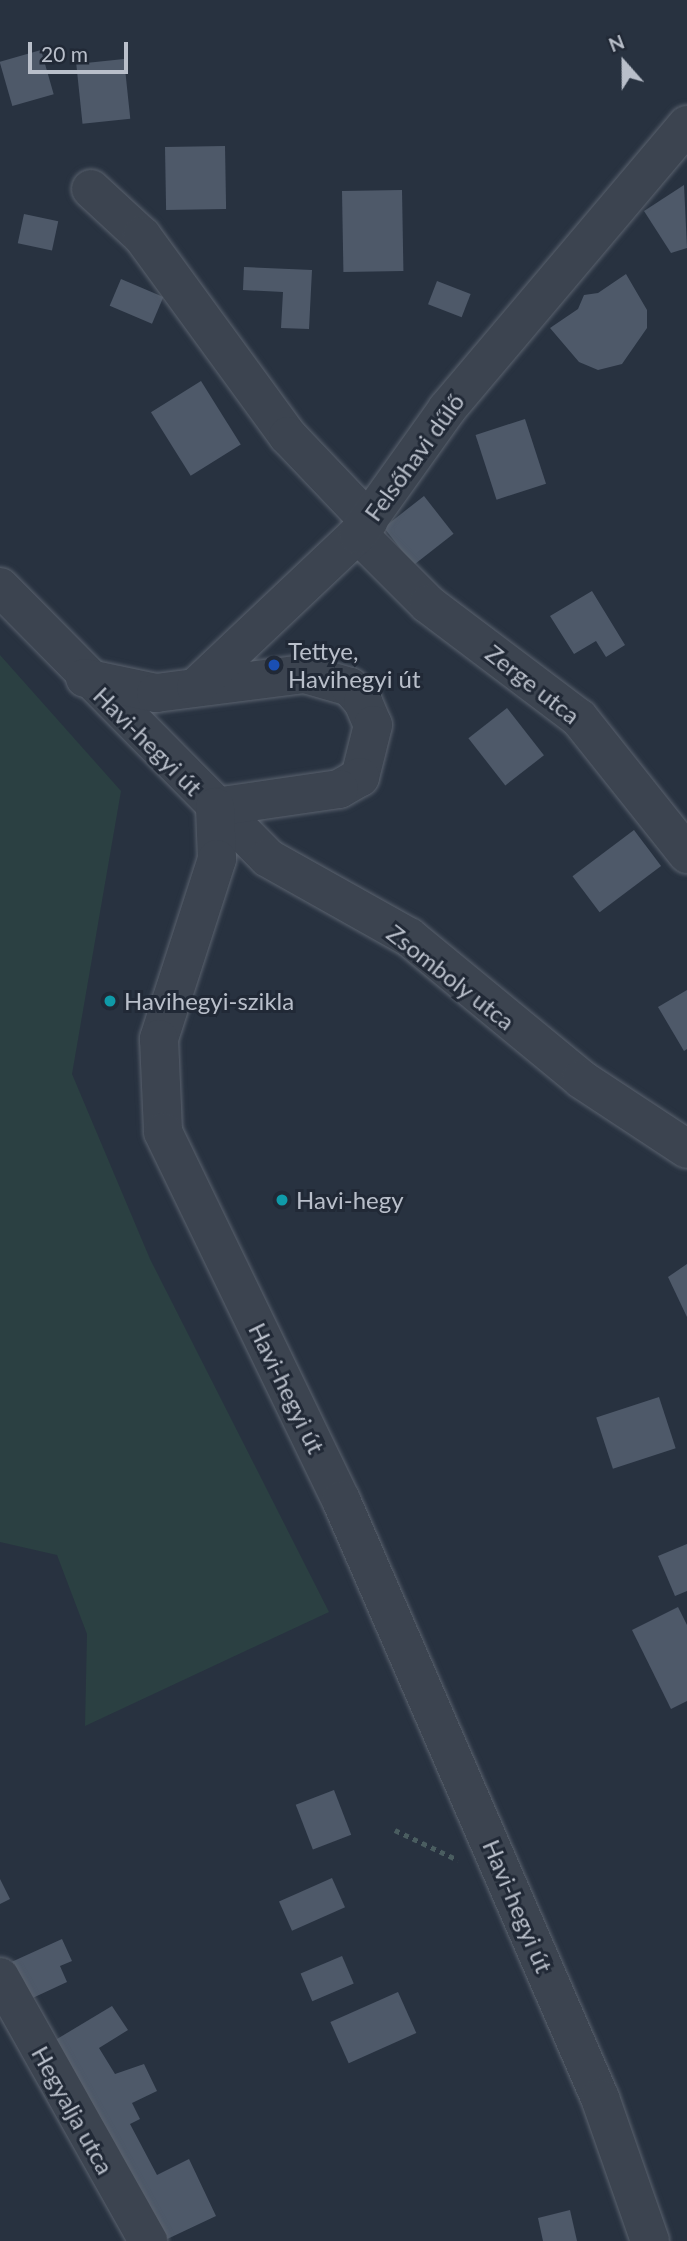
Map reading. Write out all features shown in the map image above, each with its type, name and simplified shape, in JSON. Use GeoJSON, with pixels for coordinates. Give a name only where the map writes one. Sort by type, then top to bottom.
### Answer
{"type":"FeatureCollection","features":[{"type":"Feature","properties":{"kind":"street","name":"Felsőhavi dűlő"},"geometry":{"type":"LineString","coordinates":[[196,687],[363,528],[447,409],[687,125]]}},
{"type":"Feature","properties":{"kind":"street","name":"Zerge utca"},"geometry":{"type":"LineString","coordinates":[[91,189],[142,236],[288,436],[428,604],[579,718],[687,854]]}},
{"type":"Feature","properties":{"kind":"street","name":"Havi-hegyi út"},"geometry":{"type":"LineString","coordinates":[[0,587],[85,678],[215,807],[217,859],[159,1039],[163,1132],[341,1500],[600,2098],[650,2241]]}},
{"type":"Feature","properties":{"kind":"street"},"geometry":{"type":"LineString","coordinates":[[85,678],[156,693],[305,674],[327,678],[350,687],[373,725],[371,752],[360,777],[340,789],[215,807]]}},
{"type":"Feature","properties":{"kind":"street","name":"Zsomboly utca"},"geometry":{"type":"LineString","coordinates":[[215,807],[268,858],[409,937],[581,1079],[687,1149]]}},
{"type":"Feature","properties":{"kind":"street","name":"Hegyalja utca"},"geometry":{"type":"LineString","coordinates":[[0,1978],[148,2241]]}},
{"type":"Feature","properties":{"kind":"path"},"geometry":{"type":"LineString","coordinates":[[394,1830],[453,1862],[492,1848]]}},
{"type":"Feature","properties":{"kind":"green space"},"geometry":{"type":"Polygon","coordinates":[[[0,655],[121,791],[72,1074],[150,1259],[329,1612],[85,1726],[87,1634],[57,1555],[0,1542],[0,655]]]}},
{"type":"Feature","properties":{"kind":"building"},"geometry":{"type":"Polygon","coordinates":[[[41,50],[54,94],[12,106],[0,62],[41,50]]]}},
{"type":"Feature","properties":{"kind":"building"},"geometry":{"type":"Polygon","coordinates":[[[124,59],[130,119],[83,124],[76,64],[124,59]]]}},
{"type":"Feature","properties":{"kind":"building"},"geometry":{"type":"Polygon","coordinates":[[[225,146],[226,209],[166,210],[165,147],[225,146]]]}},
{"type":"Feature","properties":{"kind":"building"},"geometry":{"type":"Polygon","coordinates":[[[684,185],[687,248],[671,253],[644,211],[684,185]]]}},
{"type":"Feature","properties":{"kind":"building"},"geometry":{"type":"Polygon","coordinates":[[[402,190],[403,271],[343,272],[342,191],[402,190]]]}},
{"type":"Feature","properties":{"kind":"building"},"geometry":{"type":"Polygon","coordinates":[[[24,214],[58,221],[52,251],[18,243],[24,214]]]}},
{"type":"Feature","properties":{"kind":"building"},"geometry":{"type":"Polygon","coordinates":[[[244,267],[312,270],[309,329],[281,328],[283,292],[243,290],[244,267]]]}},
{"type":"Feature","properties":{"kind":"building"},"geometry":{"type":"Polygon","coordinates":[[[626,274],[647,310],[647,328],[622,364],[598,370],[579,362],[550,328],[578,309],[584,295],[598,293],[626,274]]]}},
{"type":"Feature","properties":{"kind":"building"},"geometry":{"type":"Polygon","coordinates":[[[121,279],[163,297],[152,324],[110,306],[121,279]]]}},
{"type":"Feature","properties":{"kind":"building"},"geometry":{"type":"Polygon","coordinates":[[[437,281],[471,294],[462,317],[428,304],[437,281]]]}},
{"type":"Feature","properties":{"kind":"building"},"geometry":{"type":"Polygon","coordinates":[[[201,381],[241,445],[191,476],[151,412],[201,381]]]}},
{"type":"Feature","properties":{"kind":"building"},"geometry":{"type":"Polygon","coordinates":[[[525,419],[546,484],[497,500],[476,435],[525,419]]]}},
{"type":"Feature","properties":{"kind":"building"},"geometry":{"type":"Polygon","coordinates":[[[424,496],[454,534],[413,565],[384,527],[424,496]]]}},
{"type":"Feature","properties":{"kind":"building"},"geometry":{"type":"Polygon","coordinates":[[[592,591],[625,645],[606,657],[596,641],[574,654],[550,616],[592,591]]]}},
{"type":"Feature","properties":{"kind":"building"},"geometry":{"type":"Polygon","coordinates":[[[507,708],[544,755],[505,785],[468,738],[507,708]]]}},
{"type":"Feature","properties":{"kind":"building"},"geometry":{"type":"Polygon","coordinates":[[[634,830],[661,866],[600,912],[573,876],[634,830]]]}},
{"type":"Feature","properties":{"kind":"building"},"geometry":{"type":"Polygon","coordinates":[[[687,990],[687,1049],[684,1051],[658,1007],[687,990]]]}},
{"type":"Feature","properties":{"kind":"building"},"geometry":{"type":"Polygon","coordinates":[[[687,1264],[687,1317],[668,1277],[687,1264]]]}},
{"type":"Feature","properties":{"kind":"building"},"geometry":{"type":"Polygon","coordinates":[[[659,1397],[676,1448],[613,1469],[596,1417],[659,1397]]]}},
{"type":"Feature","properties":{"kind":"building"},"geometry":{"type":"Polygon","coordinates":[[[687,1544],[687,1591],[675,1596],[658,1556],[687,1544]]]}},
{"type":"Feature","properties":{"kind":"building"},"geometry":{"type":"Polygon","coordinates":[[[678,1607],[687,1625],[687,1701],[671,1709],[632,1630],[678,1607]]]}},
{"type":"Feature","properties":{"kind":"building"},"geometry":{"type":"Polygon","coordinates":[[[334,1790],[351,1835],[313,1850],[296,1805],[334,1790]]]}},
{"type":"Feature","properties":{"kind":"building"},"geometry":{"type":"Polygon","coordinates":[[[332,1878],[345,1907],[292,1931],[279,1902],[332,1878]]]}},
{"type":"Feature","properties":{"kind":"building"},"geometry":{"type":"Polygon","coordinates":[[[0,1879],[10,1899],[0,1904],[0,1879]]]}},
{"type":"Feature","properties":{"kind":"building"},"geometry":{"type":"Polygon","coordinates":[[[62,1939],[72,1961],[60,1966],[67,1982],[24,2002],[7,1964],[62,1939]]]}},
{"type":"Feature","properties":{"kind":"building"},"geometry":{"type":"Polygon","coordinates":[[[342,1956],[354,1984],[312,2001],[301,1974],[342,1956]]]}},
{"type":"Feature","properties":{"kind":"building"},"geometry":{"type":"Polygon","coordinates":[[[398,1992],[416,2033],[349,2063],[330,2022],[398,1992]]]}},
{"type":"Feature","properties":{"kind":"building"},"geometry":{"type":"Polygon","coordinates":[[[112,2006],[128,2030],[99,2048],[115,2074],[144,2064],[157,2091],[132,2103],[140,2119],[130,2124],[157,2175],[189,2159],[216,2216],[163,2241],[47,2045],[112,2006]]]}},
{"type":"Feature","properties":{"kind":"building"},"geometry":{"type":"Polygon","coordinates":[[[570,2210],[577,2241],[543,2241],[538,2218],[570,2210]]]}},
{"type":"Feature","properties":{"kind":"place","name":"Tettye, Havihegyi út"},"geometry":{"type":"Point","coordinates":[274,665]}},
{"type":"Feature","properties":{"kind":"place","name":"Havihegyi-szikla"},"geometry":{"type":"Point","coordinates":[110,1001]}},
{"type":"Feature","properties":{"kind":"place","name":"Havi-hegy"},"geometry":{"type":"Point","coordinates":[282,1200]}}]}
